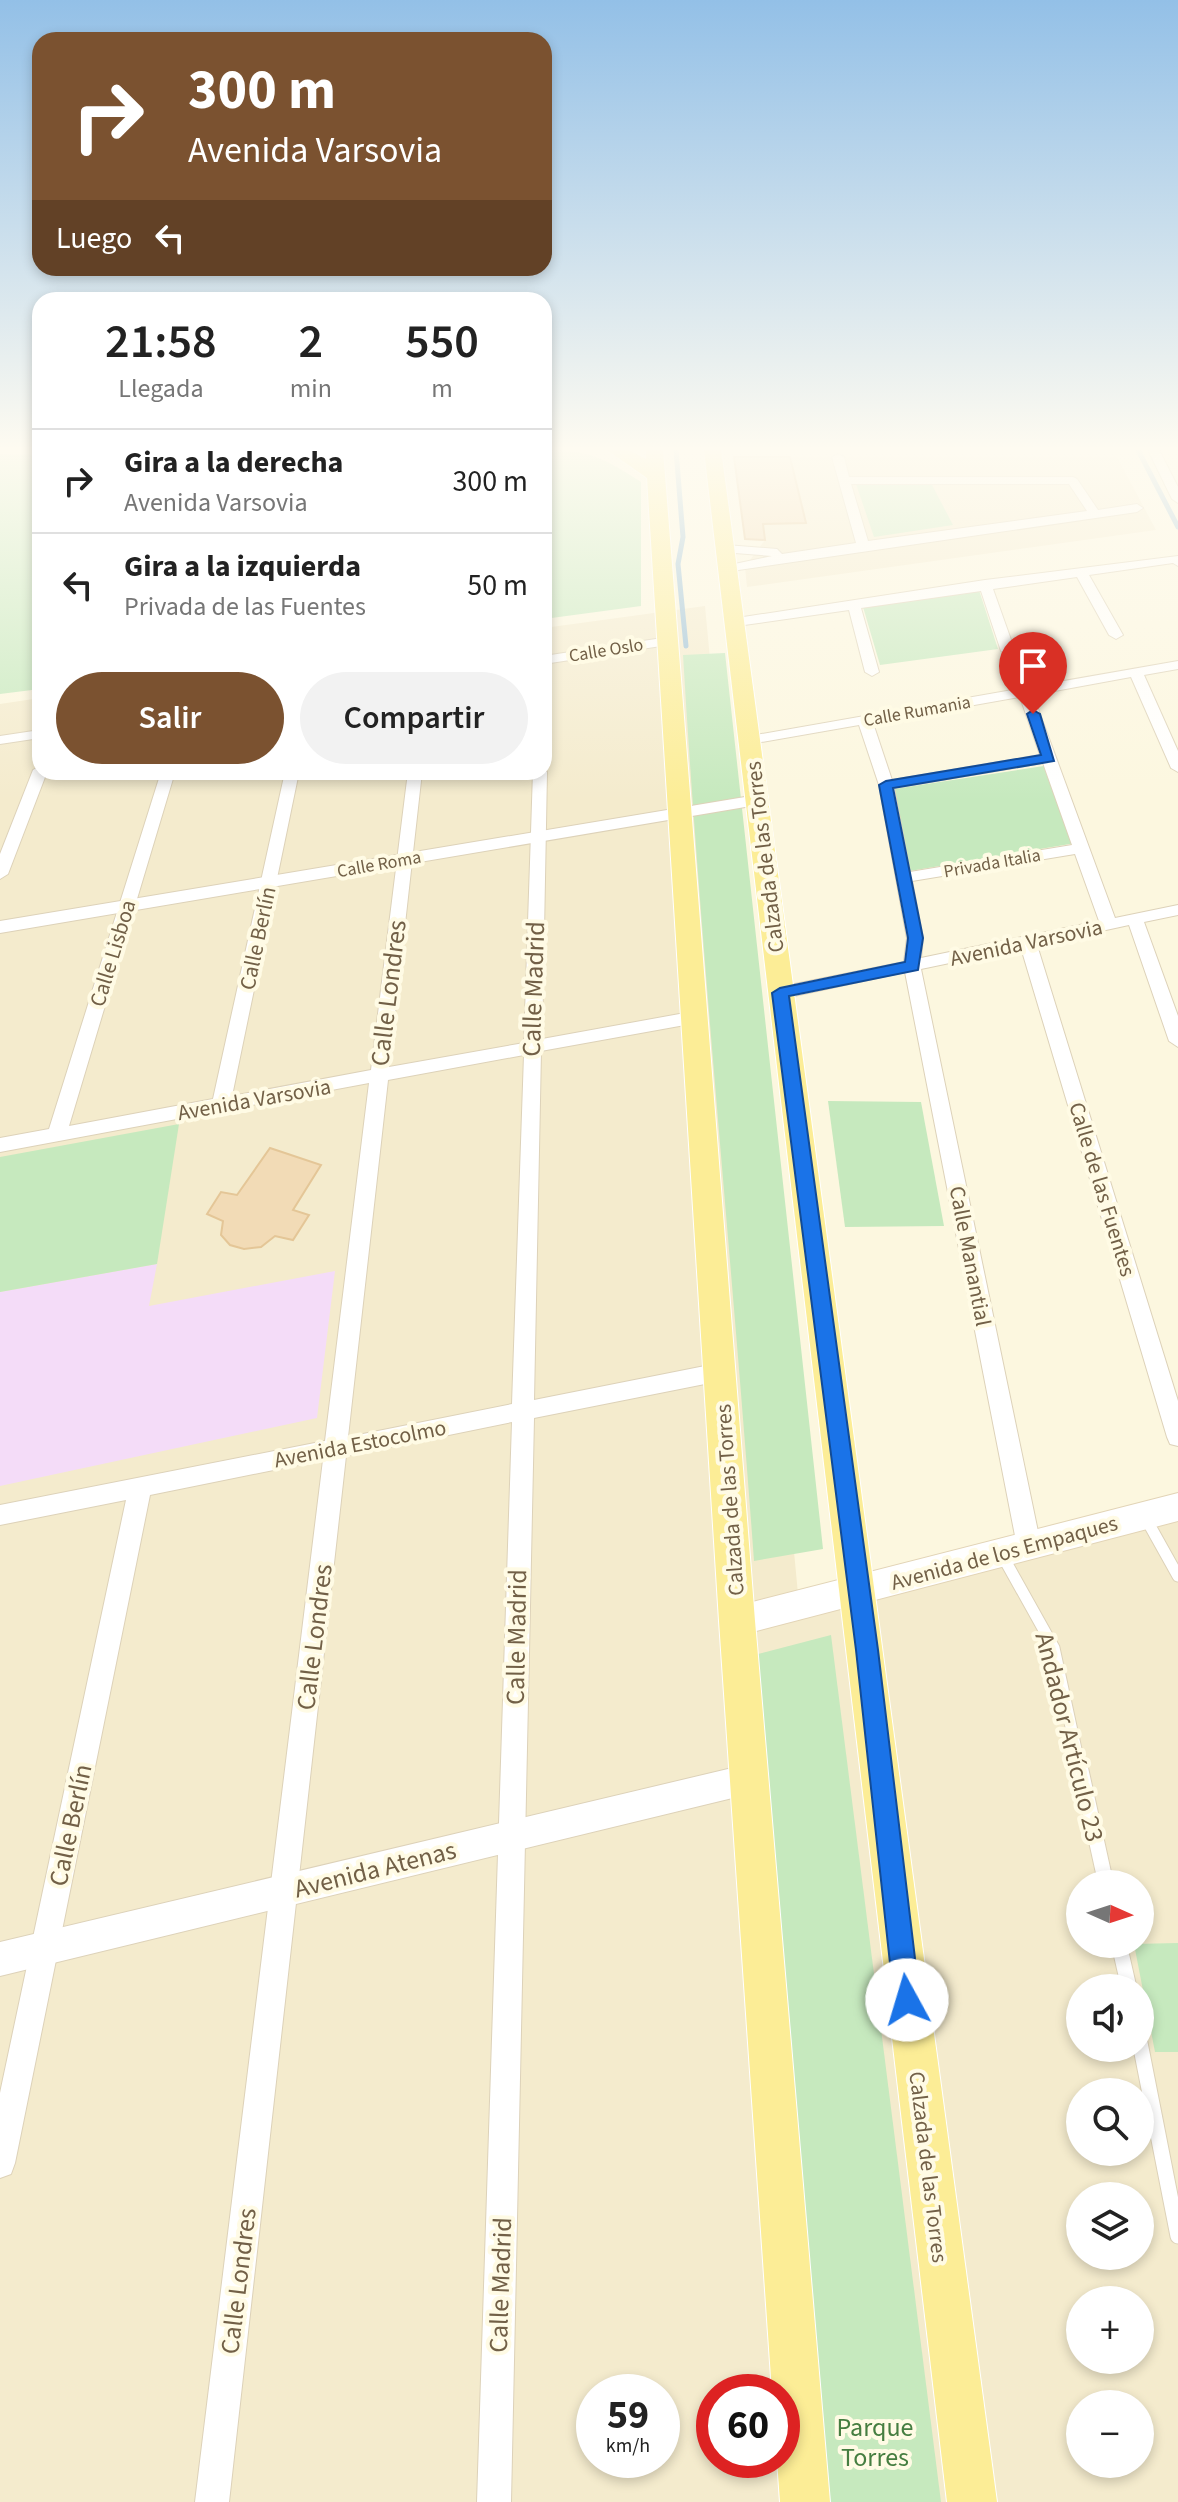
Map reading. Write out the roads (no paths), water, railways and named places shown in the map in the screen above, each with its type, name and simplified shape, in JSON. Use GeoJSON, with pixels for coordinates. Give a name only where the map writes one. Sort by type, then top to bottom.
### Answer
{"type":"FeatureCollection","features":[{"type":"Feature","properties":{"kind":"main road","name":"Calzada de las Torres"},"geometry":{"type":"LineString","coordinates":[[663,567],[737,1621],[805,2502]]}},
{"type":"Feature","properties":{"kind":"main road","name":"Calzada de las Torres"},"geometry":{"type":"LineString","coordinates":[[729,567],[780,993],[972,2502]]}},
{"type":"Feature","properties":{"kind":"main road","name":"Avenida de los Empaques"},"geometry":{"type":"LineString","coordinates":[[737,1621],[1178,1507]]}},
{"type":"Feature","properties":{"kind":"street"},"geometry":{"type":"LineString","coordinates":[[737,622],[1121,567]]}},
{"type":"Feature","properties":{"kind":"street"},"geometry":{"type":"LineString","coordinates":[[1080,571],[1116,635]]}},
{"type":"Feature","properties":{"kind":"street"},"geometry":{"type":"LineString","coordinates":[[985,584],[1008,651]]}},
{"type":"Feature","properties":{"kind":"street"},"geometry":{"type":"LineString","coordinates":[[854,605],[872,672]]}},
{"type":"Feature","properties":{"kind":"street","name":"Calle Oslo"},"geometry":{"type":"LineString","coordinates":[[552,659],[669,641]]}},
{"type":"Feature","properties":{"kind":"street","name":"Calle Rumania"},"geometry":{"type":"LineString","coordinates":[[750,740],[1178,665]]}},
{"type":"Feature","properties":{"kind":"street"},"geometry":{"type":"LineString","coordinates":[[1136,673],[1178,768]]}},
{"type":"Feature","properties":{"kind":"street"},"geometry":{"type":"LineString","coordinates":[[1025,692],[1109,925]]}},
{"type":"Feature","properties":{"kind":"street","name":"Calle Manantial"},"geometry":{"type":"LineString","coordinates":[[865,720],[886,785],[915,938],[912,966],[1015,1550]]}},
{"type":"Feature","properties":{"kind":"street"},"geometry":{"type":"LineString","coordinates":[[0,740],[32,735]]}},
{"type":"Feature","properties":{"kind":"street"},"geometry":{"type":"LineString","coordinates":[[886,785],[1049,758]]}},
{"type":"Feature","properties":{"kind":"street"},"geometry":{"type":"LineString","coordinates":[[0,874],[36,780]]}},
{"type":"Feature","properties":{"kind":"street","name":"Calle Lisboa"},"geometry":{"type":"LineString","coordinates":[[57,1135],[166,780]]}},
{"type":"Feature","properties":{"kind":"street","name":"Calle Berlín"},"geometry":{"type":"LineString","coordinates":[[221,1104],[290,780]]}},
{"type":"Feature","properties":{"kind":"street","name":"Calle Londres"},"geometry":{"type":"LineString","coordinates":[[212,2502],[414,780]]}},
{"type":"Feature","properties":{"kind":"street","name":"Calle Madrid"},"geometry":{"type":"LineString","coordinates":[[494,2502],[540,780]]}},
{"type":"Feature","properties":{"kind":"street","name":"Calle Roma"},"geometry":{"type":"LineString","coordinates":[[0,927],[681,810],[757,800]]}},
{"type":"Feature","properties":{"kind":"street","name":"Privada Italia"},"geometry":{"type":"LineString","coordinates":[[904,878],[1081,848]]}},
{"type":"Feature","properties":{"kind":"street","name":"Avenida Varsovia"},"geometry":{"type":"LineString","coordinates":[[780,993],[1178,910]]}},
{"type":"Feature","properties":{"kind":"street"},"geometry":{"type":"LineString","coordinates":[[1135,920],[1178,1041]]}},
{"type":"Feature","properties":{"kind":"street","name":"Calle de las Fuentes"},"geometry":{"type":"LineString","coordinates":[[1028,942],[1178,1437]]}},
{"type":"Feature","properties":{"kind":"street","name":"Avenida Varsovia"},"geometry":{"type":"LineString","coordinates":[[0,1145],[696,1017]]}},
{"type":"Feature","properties":{"kind":"street","name":"Avenida Estocolmo"},"geometry":{"type":"LineString","coordinates":[[0,1515],[720,1372]]}},
{"type":"Feature","properties":{"kind":"street","name":"Calle Berlín"},"geometry":{"type":"LineString","coordinates":[[0,2163],[140,1487]]}},
{"type":"Feature","properties":{"kind":"street","name":"Avenida Atenas"},"geometry":{"type":"LineString","coordinates":[[0,1959],[749,1779]]}},
{"type":"Feature","properties":{"kind":"lane"},"geometry":{"type":"LineString","coordinates":[[1144,1516],[1178,1576]]}},
{"type":"Feature","properties":{"kind":"lane","name":"Andador Artículo 23"},"geometry":{"type":"LineString","coordinates":[[1015,1550],[1054,1648],[1103,1870]]}},
{"type":"Feature","properties":{"kind":"lane"},"geometry":{"type":"LineString","coordinates":[[1144,2062],[1178,2236]]}},
{"type":"Feature","properties":{"kind":"waterway"},"geometry":{"type":"LineString","coordinates":[[678,567],[686,646]]}},
{"type":"Feature","properties":{"kind":"park label","name":"Parque Torres"},"geometry":{"type":"Point","coordinates":[875,2442]}}]}
